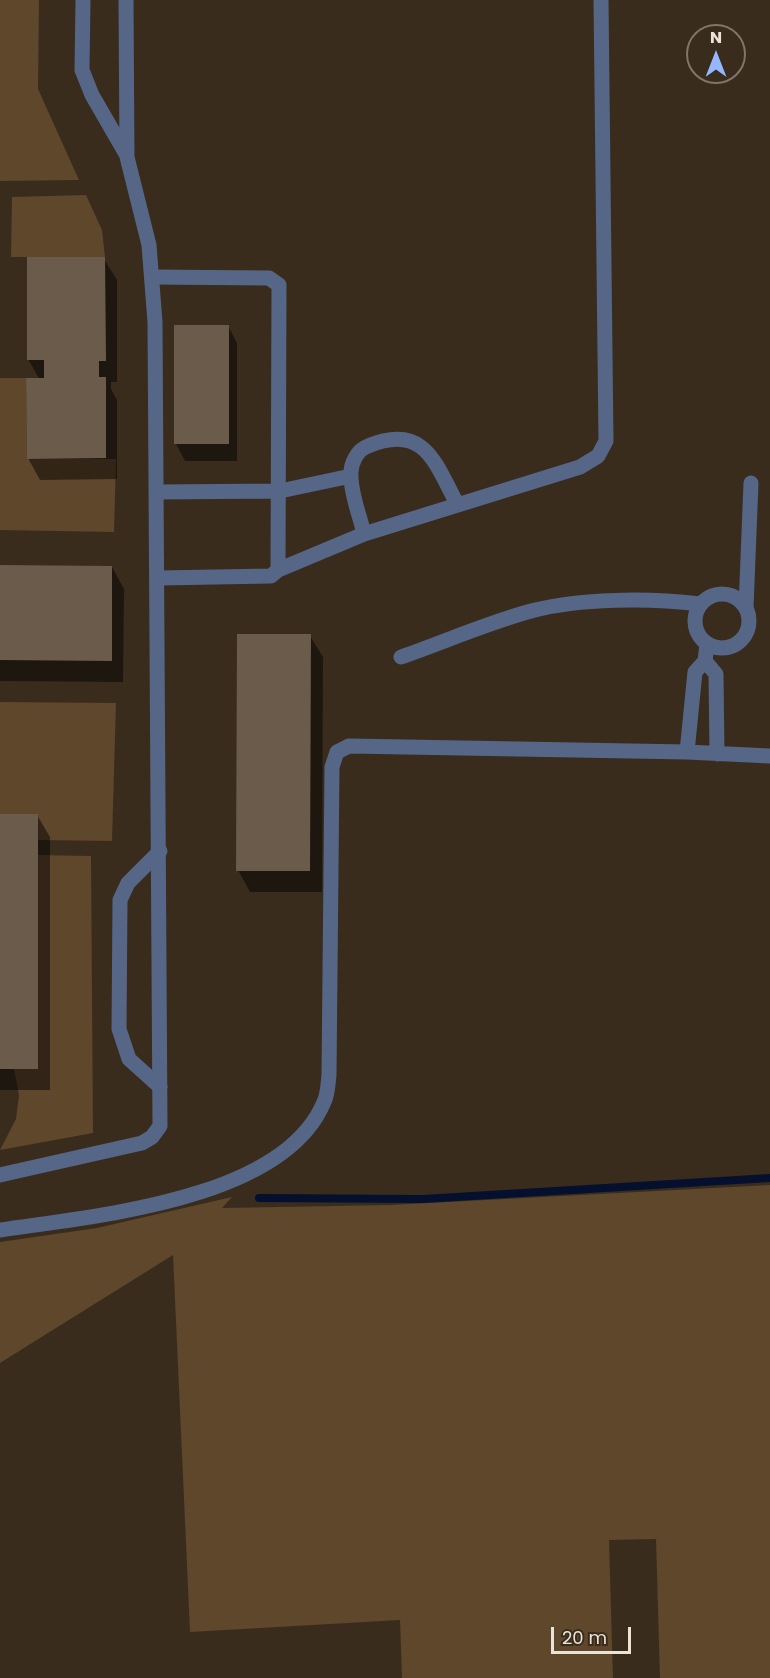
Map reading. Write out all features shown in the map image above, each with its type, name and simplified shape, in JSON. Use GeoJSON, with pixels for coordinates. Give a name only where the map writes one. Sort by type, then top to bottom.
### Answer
{"type":"FeatureCollection","features":[{"type":"Feature","properties":{"kind":"street"},"geometry":{"type":"LineString","coordinates":[[83,0],[82,70],[92,95],[127,157]]}},
{"type":"Feature","properties":{"kind":"street"},"geometry":{"type":"LineString","coordinates":[[0,1175],[142,1143],[152,1137],[160,1126],[159,578],[155,322],[149,245],[127,157],[126,0]]}},
{"type":"Feature","properties":{"kind":"street"},"geometry":{"type":"LineString","coordinates":[[159,578],[261,578],[271,576],[278,570],[364,534],[580,467],[598,456],[606,441],[601,0]]}},
{"type":"Feature","properties":{"kind":"street"},"geometry":{"type":"LineString","coordinates":[[152,277],[269,278],[279,285],[278,570]]}},
{"type":"Feature","properties":{"kind":"street"},"geometry":{"type":"LineString","coordinates":[[364,534],[351,476],[354,459],[364,447],[389,438],[408,439],[434,461],[457,504]]}},
{"type":"Feature","properties":{"kind":"street"},"geometry":{"type":"LineString","coordinates":[[157,492],[280,491],[351,476]]}},
{"type":"Feature","properties":{"kind":"street"},"geometry":{"type":"LineString","coordinates":[[746,608],[729,595],[709,597],[700,604],[694,618],[697,633],[707,644],[720,647],[734,645],[747,629],[749,622],[746,608],[751,483]]}},
{"type":"Feature","properties":{"kind":"street"},"geometry":{"type":"LineString","coordinates":[[401,657],[531,611],[557,606],[661,600],[700,604]]}},
{"type":"Feature","properties":{"kind":"street"},"geometry":{"type":"LineString","coordinates":[[687,752],[695,672],[705,661],[707,644]]}},
{"type":"Feature","properties":{"kind":"street"},"geometry":{"type":"LineString","coordinates":[[705,661],[716,674],[717,754]]}},
{"type":"Feature","properties":{"kind":"street"},"geometry":{"type":"LineString","coordinates":[[0,1230],[160,1204],[207,1190],[247,1173],[287,1149],[308,1127],[324,1101],[329,1075],[332,767],[337,752],[349,746],[687,752],[770,756]]}},
{"type":"Feature","properties":{"kind":"street"},"geometry":{"type":"LineString","coordinates":[[160,850],[128,883],[120,900],[119,1029],[129,1059],[160,1087]]}},
{"type":"Feature","properties":{"kind":"shaded area"},"geometry":{"type":"Polygon","coordinates":[[[0,0],[39,0],[38,89],[79,180],[0,181],[0,0]]]}},
{"type":"Feature","properties":{"kind":"shaded area"},"geometry":{"type":"Polygon","coordinates":[[[86,195],[102,230],[105,257],[11,257],[12,197],[86,195]]]}},
{"type":"Feature","properties":{"kind":"shaded area"},"geometry":{"type":"Polygon","coordinates":[[[0,378],[26,378],[27,459],[116,459],[114,532],[0,530],[0,378]]]}},
{"type":"Feature","properties":{"kind":"shaded area"},"geometry":{"type":"Polygon","coordinates":[[[0,702],[116,703],[112,841],[38,840],[38,814],[0,814],[0,702]]]}},
{"type":"Feature","properties":{"kind":"shaded area"},"geometry":{"type":"Polygon","coordinates":[[[38,855],[91,856],[93,1133],[0,1150],[16,1119],[19,1095],[14,1069],[38,1069],[38,855]]]}},
{"type":"Feature","properties":{"kind":"shaded area"},"geometry":{"type":"Polygon","coordinates":[[[770,1185],[770,1678],[660,1678],[656,1539],[609,1540],[613,1678],[402,1678],[400,1620],[190,1632],[173,1255],[0,1363],[0,1242],[97,1228],[232,1197],[222,1208],[391,1205],[770,1185]]]}},
{"type":"Feature","properties":{"kind":"building"},"geometry":{"type":"Polygon","coordinates":[[[27,257],[105,257],[106,361],[99,361],[99,377],[106,377],[106,458],[27,459],[26,378],[44,378],[44,360],[27,360],[27,257]]]}},
{"type":"Feature","properties":{"kind":"building"},"geometry":{"type":"Polygon","coordinates":[[[174,325],[229,325],[229,444],[174,444],[174,325]]]}},
{"type":"Feature","properties":{"kind":"building"},"geometry":{"type":"Polygon","coordinates":[[[0,565],[112,566],[112,661],[0,660],[0,565]]]}},
{"type":"Feature","properties":{"kind":"building"},"geometry":{"type":"Polygon","coordinates":[[[237,634],[311,634],[310,871],[236,871],[237,634]]]}},
{"type":"Feature","properties":{"kind":"building"},"geometry":{"type":"Polygon","coordinates":[[[0,814],[38,814],[38,1069],[0,1069],[0,814]]]}},
{"type":"Feature","properties":{"kind":"waterway"},"geometry":{"type":"LineString","coordinates":[[259,1198],[423,1199],[770,1178]]}}]}
